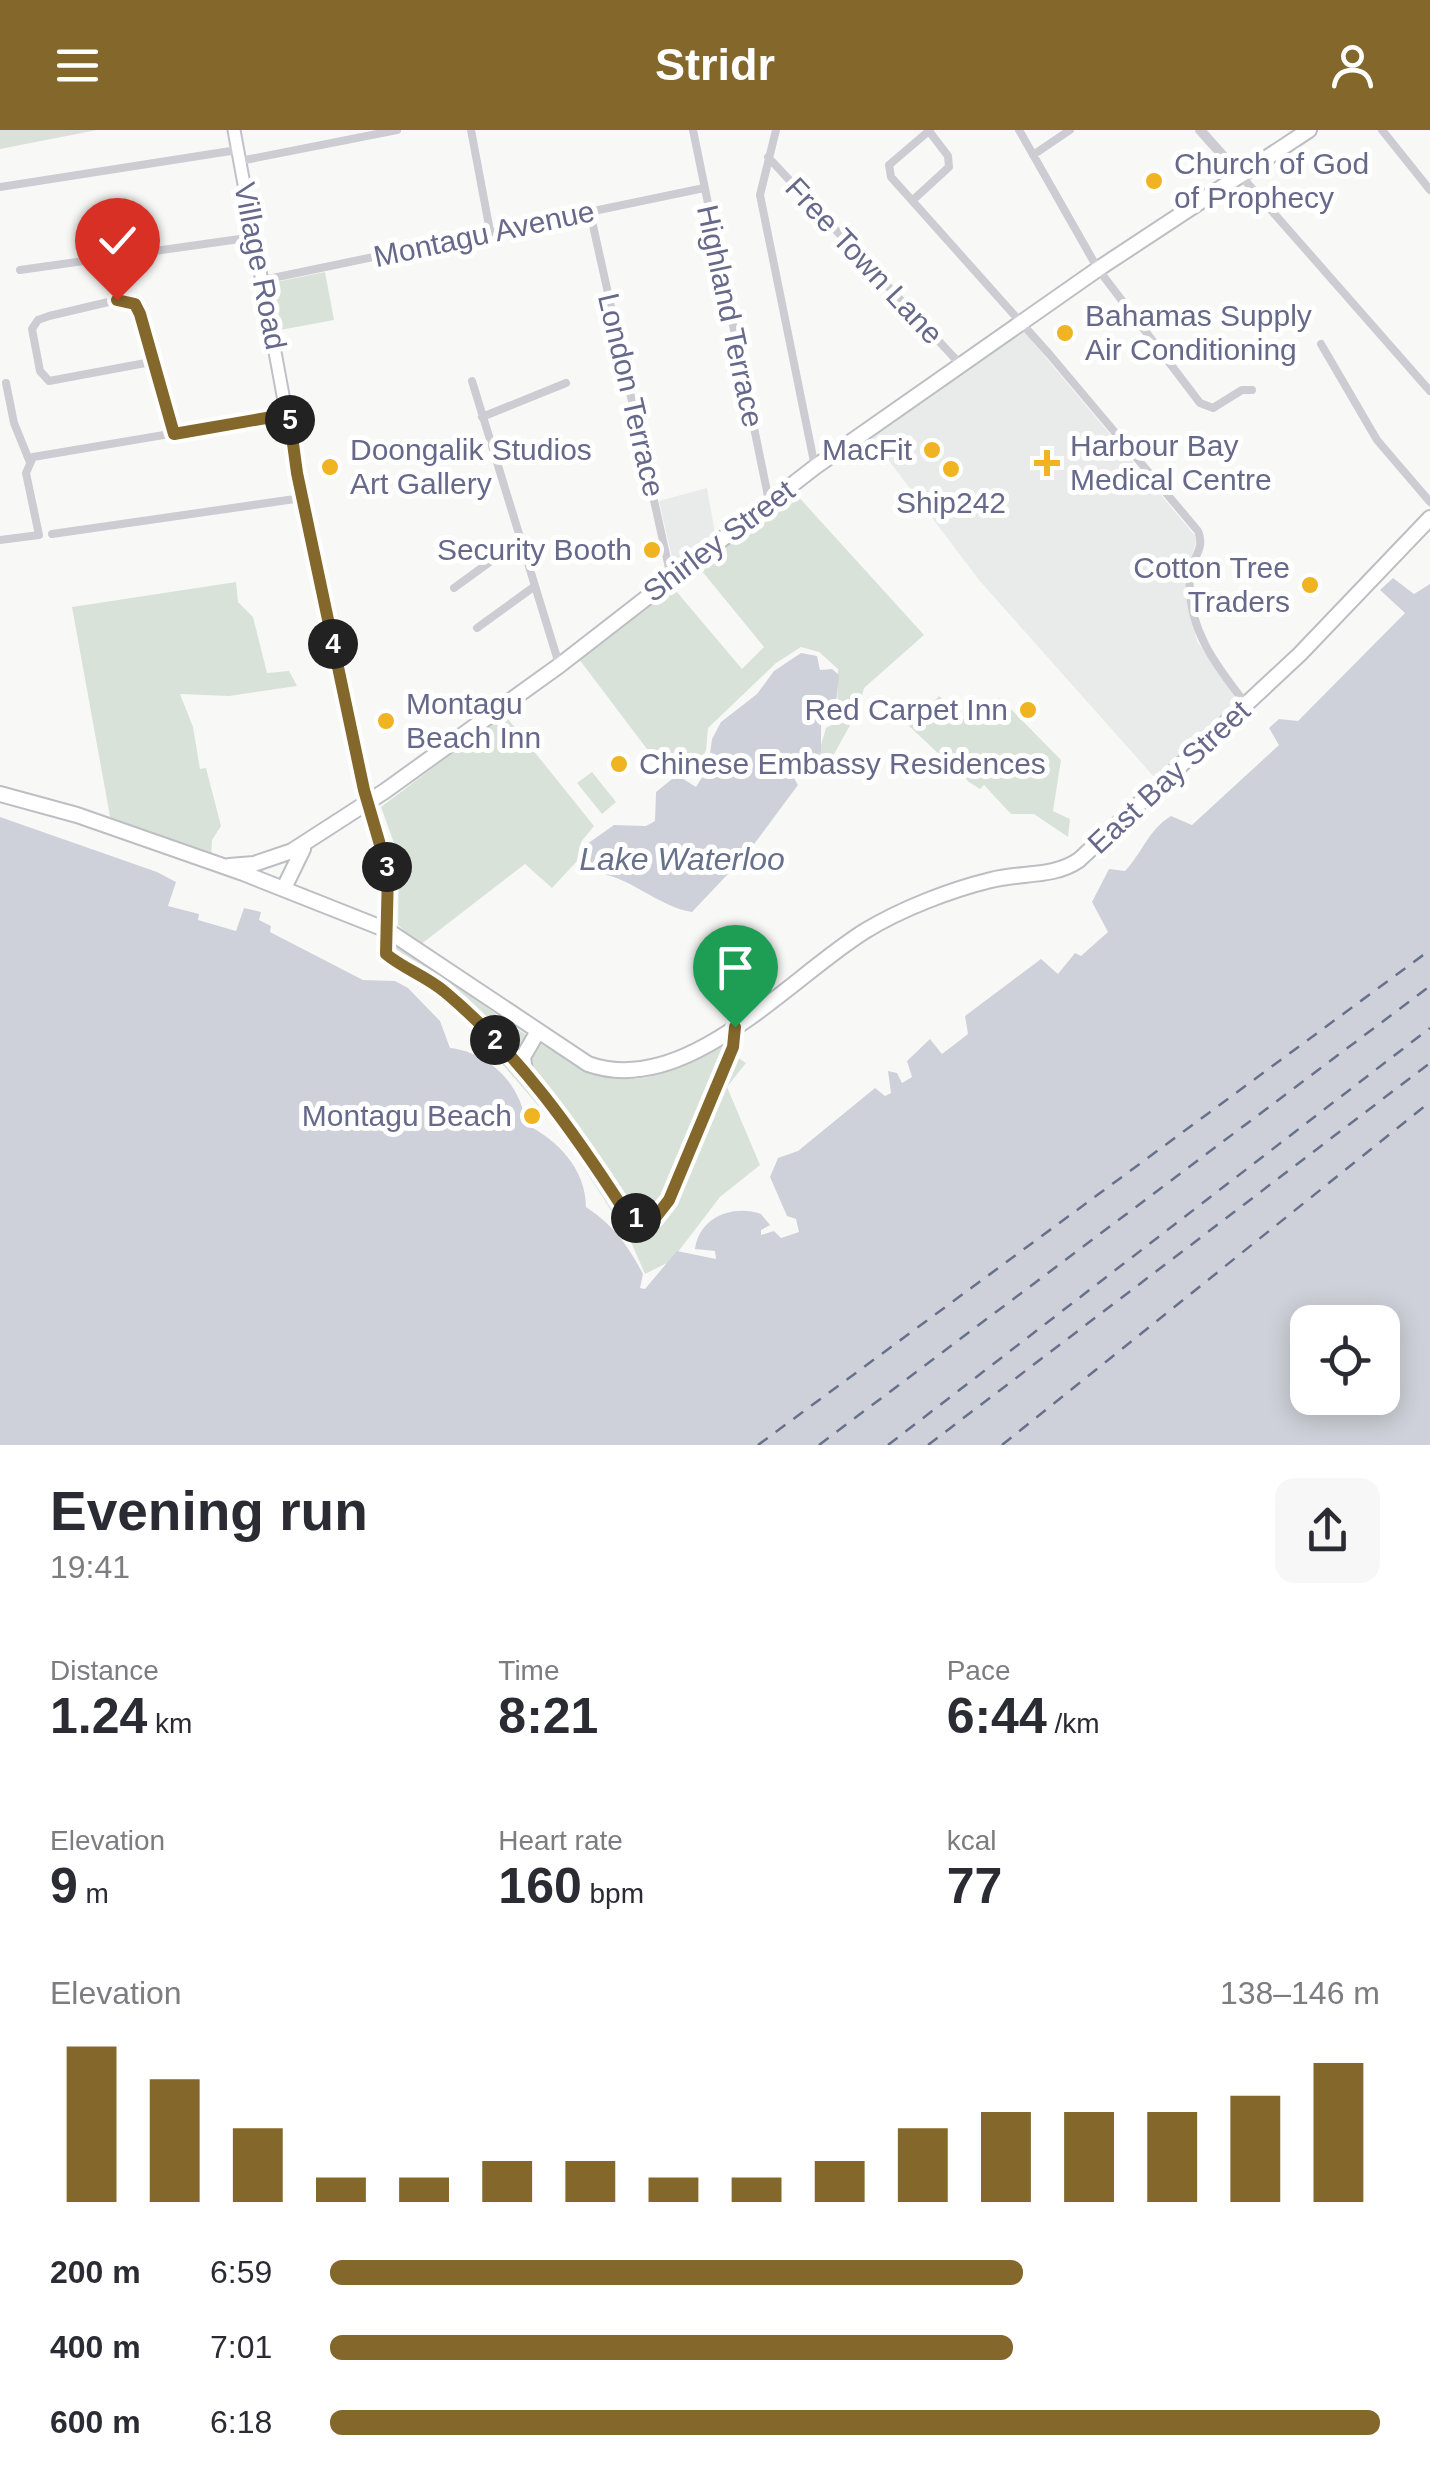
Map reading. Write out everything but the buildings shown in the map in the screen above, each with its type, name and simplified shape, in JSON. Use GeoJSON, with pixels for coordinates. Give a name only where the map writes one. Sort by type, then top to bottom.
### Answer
{"type":"FeatureCollection","features":[{"type":"Feature","properties":{"kind":"highway","name":"Shirley Street"},"geometry":{"type":"LineString","coordinates":[[223,867],[254,864],[309,843],[560,665],[815,467],[1098,269],[1309,130]]}},
{"type":"Feature","properties":{"kind":"highway","name":"East Bay Street"},"geometry":{"type":"LineString","coordinates":[[0,794],[77,815],[284,888],[387,930],[588,1064],[636,1072],[672,1062],[735,1027],[880,922],[986,881],[1067,868],[1316,638],[1404,540],[1430,518]]}},
{"type":"Feature","properties":{"kind":"highway"},"geometry":{"type":"LineString","coordinates":[[284,888],[292,864],[309,843]]}},
{"type":"Feature","properties":{"kind":"highway"},"geometry":{"type":"LineString","coordinates":[[526,1072],[523,1057],[538,1033]]}},
{"type":"Feature","properties":{"kind":"main road","name":"Village Road"},"geometry":{"type":"LineString","coordinates":[[234,130],[302,498],[368,802],[388,872],[387,930]]}},
{"type":"Feature","properties":{"kind":"street"},"geometry":{"type":"LineString","coordinates":[[0,188],[397,130]]}},
{"type":"Feature","properties":{"kind":"street"},"geometry":{"type":"LineString","coordinates":[[470,130],[490,231]]}},
{"type":"Feature","properties":{"kind":"street","name":"Highland Terrace"},"geometry":{"type":"LineString","coordinates":[[693,130],[769,501]]}},
{"type":"Feature","properties":{"kind":"street"},"geometry":{"type":"LineString","coordinates":[[776,130],[760,194],[815,467]]}},
{"type":"Feature","properties":{"kind":"street"},"geometry":{"type":"LineString","coordinates":[[913,200],[949,166],[948,156],[930,130],[889,165],[891,177],[1198,531],[1202,545],[1190,576],[1199,638],[1246,704]]}},
{"type":"Feature","properties":{"kind":"street"},"geometry":{"type":"LineString","coordinates":[[1018,130],[1098,269],[1200,402],[1212,408],[1242,390],[1252,390]]}},
{"type":"Feature","properties":{"kind":"street"},"geometry":{"type":"LineString","coordinates":[[1033,155],[1070,130]]}},
{"type":"Feature","properties":{"kind":"street"},"geometry":{"type":"LineString","coordinates":[[1200,130],[1430,391]]}},
{"type":"Feature","properties":{"kind":"street"},"geometry":{"type":"LineString","coordinates":[[1382,130],[1430,190]]}},
{"type":"Feature","properties":{"kind":"street","name":"Free Town Lane"},"geometry":{"type":"LineString","coordinates":[[768,157],[961,364]]}},
{"type":"Feature","properties":{"kind":"street","name":"Montagu Avenue"},"geometry":{"type":"LineString","coordinates":[[263,280],[704,188]]}},
{"type":"Feature","properties":{"kind":"street","name":"London Terrace"},"geometry":{"type":"LineString","coordinates":[[590,212],[671,578]]}},
{"type":"Feature","properties":{"kind":"street"},"geometry":{"type":"LineString","coordinates":[[20,270],[254,237]]}},
{"type":"Feature","properties":{"kind":"street"},"geometry":{"type":"LineString","coordinates":[[151,362],[49,382],[40,371],[32,329],[38,320],[49,316],[129,301],[140,314],[174,434]]}},
{"type":"Feature","properties":{"kind":"street"},"geometry":{"type":"LineString","coordinates":[[1321,344],[1378,440],[1430,502]]}},
{"type":"Feature","properties":{"kind":"street"},"geometry":{"type":"LineString","coordinates":[[472,381],[560,665]]}},
{"type":"Feature","properties":{"kind":"street"},"geometry":{"type":"LineString","coordinates":[[0,540],[39,535],[26,472],[29,460],[14,423],[6,383]]}},
{"type":"Feature","properties":{"kind":"street"},"geometry":{"type":"LineString","coordinates":[[482,418],[566,383]]}},
{"type":"Feature","properties":{"kind":"street"},"geometry":{"type":"LineString","coordinates":[[29,460],[289,414]]}},
{"type":"Feature","properties":{"kind":"street"},"geometry":{"type":"LineString","coordinates":[[52,534],[302,498]]}},
{"type":"Feature","properties":{"kind":"street"},"geometry":{"type":"LineString","coordinates":[[454,588],[520,540]]}},
{"type":"Feature","properties":{"kind":"street"},"geometry":{"type":"LineString","coordinates":[[476,628],[535,586]]}},
{"type":"Feature","properties":{"kind":"street"},"geometry":{"type":"LineString","coordinates":[[387,930],[386,954],[447,993],[526,1072],[589,1155],[626,1213],[645,1220],[664,1210],[674,1190],[733,1047],[735,1027]]}},
{"type":"Feature","properties":{"kind":"shaded area"},"geometry":{"type":"Polygon","coordinates":[[[0,130],[97,130],[0,149],[0,130]]]}},
{"type":"Feature","properties":{"kind":"shaded area"},"geometry":{"type":"Polygon","coordinates":[[[325,272],[334,320],[280,330],[271,283],[325,272]]]}},
{"type":"Feature","properties":{"kind":"shaded area"},"geometry":{"type":"Polygon","coordinates":[[[1021,328],[1197,538],[1185,579],[1197,641],[1240,702],[1155,778],[979,580],[871,437],[1021,328]]]}},
{"type":"Feature","properties":{"kind":"shaded area"},"geometry":{"type":"Polygon","coordinates":[[[707,488],[715,533],[674,566],[659,501],[707,488]]]}},
{"type":"Feature","properties":{"kind":"shaded area"},"geometry":{"type":"Polygon","coordinates":[[[795,493],[924,635],[864,688],[858,711],[829,763],[816,762],[826,728],[837,722],[838,669],[819,652],[801,647],[776,663],[708,728],[706,750],[696,774],[662,769],[579,659],[671,585],[742,669],[764,647],[697,565],[795,493]]]}},
{"type":"Feature","properties":{"kind":"shaded area"},"geometry":{"type":"Polygon","coordinates":[[[236,582],[238,602],[253,617],[267,673],[289,671],[297,686],[229,696],[180,694],[193,727],[200,769],[206,768],[221,826],[212,840],[211,857],[111,822],[72,607],[236,582]]]}},
{"type":"Feature","properties":{"kind":"shaded area"},"geometry":{"type":"Polygon","coordinates":[[[939,696],[970,725],[1000,698],[1061,760],[1053,811],[1070,819],[1068,837],[1034,814],[1011,814],[984,785],[980,789],[969,782],[909,726],[939,696]]]}},
{"type":"Feature","properties":{"kind":"shaded area"},"geometry":{"type":"Polygon","coordinates":[[[504,714],[594,826],[581,842],[579,859],[552,888],[525,864],[420,945],[398,925],[399,857],[381,807],[504,714]]]}},
{"type":"Feature","properties":{"kind":"shaded area"},"geometry":{"type":"Polygon","coordinates":[[[592,772],[616,802],[602,814],[577,783],[592,772]]]}},
{"type":"Feature","properties":{"kind":"shaded area"},"geometry":{"type":"Polygon","coordinates":[[[395,940],[510,1024],[576,1063],[606,1075],[631,1079],[654,1076],[715,1043],[746,1063],[727,1087],[760,1165],[720,1197],[671,1261],[645,1274],[631,1242],[562,1133],[490,1050],[472,1020],[376,954],[395,940]]]}},
{"type":"Feature","properties":{"kind":"water"},"geometry":{"type":"Polygon","coordinates":[[[1393,578],[1414,594],[1430,584],[1430,1445],[0,1445],[0,817],[157,872],[176,882],[168,906],[199,914],[198,920],[236,931],[244,908],[261,912],[259,920],[271,926],[270,932],[363,980],[395,981],[408,988],[440,1021],[450,1048],[477,1056],[501,1073],[518,1096],[525,1124],[568,1157],[581,1180],[586,1207],[612,1228],[625,1245],[643,1274],[640,1288],[645,1289],[677,1251],[716,1259],[715,1251],[695,1249],[698,1238],[710,1221],[729,1212],[761,1214],[770,1225],[761,1230],[761,1235],[774,1231],[781,1238],[799,1232],[796,1219],[787,1216],[770,1177],[778,1158],[798,1151],[875,1088],[885,1096],[891,1093],[888,1071],[897,1073],[902,1083],[912,1077],[907,1061],[930,1039],[942,1054],[968,1034],[965,1016],[1041,959],[1058,974],[1075,953],[1081,956],[1108,932],[1092,902],[1109,869],[1125,871],[1157,828],[1171,816],[1192,825],[1279,745],[1269,728],[1279,719],[1298,721],[1405,613],[1380,590],[1393,578]]]}},
{"type":"Feature","properties":{"kind":"water","name":"Lake Waterloo"},"geometry":{"type":"Polygon","coordinates":[[[801,653],[817,656],[820,670],[832,669],[839,675],[834,722],[821,724],[821,752],[810,762],[794,757],[788,768],[798,785],[746,855],[692,912],[616,878],[593,874],[587,844],[614,825],[646,826],[655,821],[656,792],[677,775],[696,787],[708,768],[712,739],[721,722],[757,694],[774,671],[801,653]]]}},
{"type":"Feature","properties":{"kind":"ferry route"},"geometry":{"type":"LineString","coordinates":[[758,1445],[1430,950]]}},
{"type":"Feature","properties":{"kind":"ferry route"},"geometry":{"type":"LineString","coordinates":[[819,1445],[1430,986]]}},
{"type":"Feature","properties":{"kind":"ferry route"},"geometry":{"type":"LineString","coordinates":[[888,1445],[1430,1028]]}},
{"type":"Feature","properties":{"kind":"ferry route"},"geometry":{"type":"LineString","coordinates":[[928,1445],[1430,1063]]}},
{"type":"Feature","properties":{"kind":"ferry route"},"geometry":{"type":"LineString","coordinates":[[1002,1445],[1430,1102]]}},
{"type":"Feature","properties":{"kind":"place","name":"Church of God of Prophecy"},"geometry":{"type":"Point","coordinates":[1154,181]}},
{"type":"Feature","properties":{"kind":"place","name":"Bahamas Supply Air Conditioning"},"geometry":{"type":"Point","coordinates":[1065,333]}},
{"type":"Feature","properties":{"kind":"place","name":"MacFit"},"geometry":{"type":"Point","coordinates":[932,450]}},
{"type":"Feature","properties":{"kind":"place","name":"Harbour Bay Medical Centre"},"geometry":{"type":"Point","coordinates":[1047,463]}},
{"type":"Feature","properties":{"kind":"place","name":"Doongalik Studios Art Gallery"},"geometry":{"type":"Point","coordinates":[330,467]}},
{"type":"Feature","properties":{"kind":"place","name":"Ship242"},"geometry":{"type":"Point","coordinates":[951,469]}},
{"type":"Feature","properties":{"kind":"place","name":"Security Booth"},"geometry":{"type":"Point","coordinates":[652,550]}},
{"type":"Feature","properties":{"kind":"place","name":"Cotton Tree Traders"},"geometry":{"type":"Point","coordinates":[1310,585]}},
{"type":"Feature","properties":{"kind":"place","name":"Red Carpet Inn"},"geometry":{"type":"Point","coordinates":[1028,710]}},
{"type":"Feature","properties":{"kind":"place","name":"Montagu Beach Inn"},"geometry":{"type":"Point","coordinates":[386,721]}},
{"type":"Feature","properties":{"kind":"place","name":"Chinese Embassy Residences"},"geometry":{"type":"Point","coordinates":[619,764]}},
{"type":"Feature","properties":{"kind":"place","name":"Montagu Beach"},"geometry":{"type":"Point","coordinates":[532,1116]}},
{"type":"Feature","properties":{"kind":"route"},"geometry":{"type":"LineString","coordinates":[[117,300],[135,304],[140,314],[174,434],[289,414],[297,473],[364,790],[388,872],[386,954],[418,970],[447,993],[526,1072],[589,1155],[626,1213],[634,1218],[655,1218],[664,1210],[733,1047],[735,1027]]}}]}
